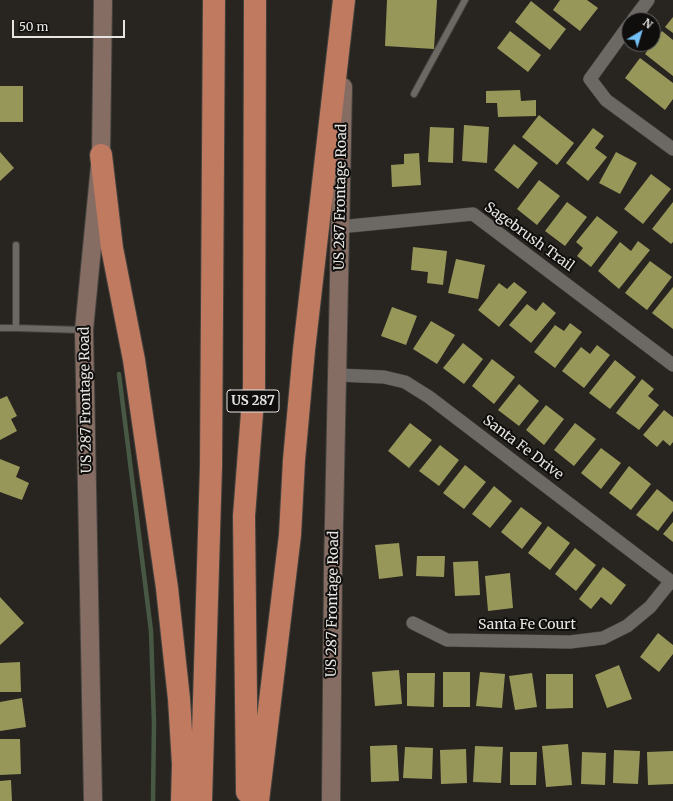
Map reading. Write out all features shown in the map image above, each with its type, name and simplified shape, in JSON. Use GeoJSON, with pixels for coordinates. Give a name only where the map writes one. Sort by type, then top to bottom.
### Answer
{"type":"FeatureCollection","features":[{"type":"Feature","properties":{"kind":"highway","name":"US 287"},"geometry":{"type":"LineString","coordinates":[[201,801],[211,466],[211,294],[215,92],[214,0]]}},
{"type":"Feature","properties":{"kind":"highway","name":"US 287"},"geometry":{"type":"LineString","coordinates":[[247,801],[244,516],[254,387],[255,0]]}},
{"type":"Feature","properties":{"kind":"highway"},"geometry":{"type":"LineString","coordinates":[[258,801],[290,535],[294,460],[304,350],[344,0]]}},
{"type":"Feature","properties":{"kind":"highway"},"geometry":{"type":"LineString","coordinates":[[101,155],[112,248],[134,360],[167,588],[179,698],[183,764],[182,801]]}},
{"type":"Feature","properties":{"kind":"main road","name":"US 287 Frontage Road"},"geometry":{"type":"LineString","coordinates":[[93,801],[84,330],[101,155],[103,0]]}},
{"type":"Feature","properties":{"kind":"main road","name":"US 287 Frontage Road"},"geometry":{"type":"LineString","coordinates":[[331,801],[333,570],[338,374],[339,227],[344,0]]}},
{"type":"Feature","properties":{"kind":"street"},"geometry":{"type":"LineString","coordinates":[[639,12],[648,0]]}},
{"type":"Feature","properties":{"kind":"street"},"geometry":{"type":"LineString","coordinates":[[621,36],[590,79],[606,100],[673,149]]}},
{"type":"Feature","properties":{"kind":"street","name":"Sagebrush Trail"},"geometry":{"type":"LineString","coordinates":[[339,227],[473,214],[673,365]]}},
{"type":"Feature","properties":{"kind":"street","name":"Santa Fe Drive"},"geometry":{"type":"LineString","coordinates":[[338,374],[384,377],[404,382],[429,397],[672,582]]}},
{"type":"Feature","properties":{"kind":"street","name":"Santa Fe Court"},"geometry":{"type":"LineString","coordinates":[[413,623],[447,640],[570,642],[603,638],[627,626],[650,608],[672,582]]}},
{"type":"Feature","properties":{"kind":"lane"},"geometry":{"type":"LineString","coordinates":[[414,94],[465,0]]}},
{"type":"Feature","properties":{"kind":"lane"},"geometry":{"type":"LineString","coordinates":[[16,244],[16,328]]}},
{"type":"Feature","properties":{"kind":"lane"},"geometry":{"type":"LineString","coordinates":[[0,328],[84,330]]}},
{"type":"Feature","properties":{"kind":"building"},"geometry":{"type":"Polygon","coordinates":[[[387,0],[437,0],[434,49],[385,46],[387,0]]]}},
{"type":"Feature","properties":{"kind":"building"},"geometry":{"type":"Polygon","coordinates":[[[560,0],[587,0],[598,8],[580,31],[553,10],[560,0]]]}},
{"type":"Feature","properties":{"kind":"building"},"geometry":{"type":"Polygon","coordinates":[[[531,1],[566,29],[550,50],[515,22],[531,1]]]}},
{"type":"Feature","properties":{"kind":"building"},"geometry":{"type":"Polygon","coordinates":[[[673,17],[673,33],[665,27],[673,17]]]}},
{"type":"Feature","properties":{"kind":"building"},"geometry":{"type":"Polygon","coordinates":[[[510,31],[541,55],[528,72],[497,48],[510,31]]]}},
{"type":"Feature","properties":{"kind":"building"},"geometry":{"type":"Polygon","coordinates":[[[662,31],[673,40],[673,76],[645,54],[646,52],[661,52],[662,31]]]}},
{"type":"Feature","properties":{"kind":"building"},"geometry":{"type":"Polygon","coordinates":[[[640,58],[673,83],[673,99],[665,110],[625,78],[640,58]]]}},
{"type":"Feature","properties":{"kind":"building"},"geometry":{"type":"Polygon","coordinates":[[[0,86],[23,86],[23,122],[0,122],[0,86]]]}},
{"type":"Feature","properties":{"kind":"building"},"geometry":{"type":"Polygon","coordinates":[[[520,90],[521,101],[536,100],[536,116],[498,117],[497,103],[486,103],[486,91],[520,90]]]}},
{"type":"Feature","properties":{"kind":"building"},"geometry":{"type":"Polygon","coordinates":[[[539,115],[574,143],[557,165],[522,137],[539,115]]]}},
{"type":"Feature","properties":{"kind":"building"},"geometry":{"type":"Polygon","coordinates":[[[464,125],[489,127],[487,163],[462,161],[464,125]]]}},
{"type":"Feature","properties":{"kind":"building"},"geometry":{"type":"Polygon","coordinates":[[[430,127],[454,128],[453,163],[428,162],[430,127]]]}},
{"type":"Feature","properties":{"kind":"building"},"geometry":{"type":"Polygon","coordinates":[[[593,128],[604,136],[595,148],[607,157],[588,181],[566,163],[593,128]]]}},
{"type":"Feature","properties":{"kind":"building"},"geometry":{"type":"Polygon","coordinates":[[[514,144],[538,163],[518,189],[494,170],[514,144]]]}},
{"type":"Feature","properties":{"kind":"building"},"geometry":{"type":"Polygon","coordinates":[[[0,152],[14,168],[0,181],[0,152]]]}},
{"type":"Feature","properties":{"kind":"building"},"geometry":{"type":"Polygon","coordinates":[[[616,152],[637,163],[620,194],[599,183],[616,152]]]}},
{"type":"Feature","properties":{"kind":"building"},"geometry":{"type":"Polygon","coordinates":[[[419,153],[421,185],[392,187],[391,165],[404,164],[404,154],[419,153]]]}},
{"type":"Feature","properties":{"kind":"building"},"geometry":{"type":"Polygon","coordinates":[[[651,174],[671,189],[643,224],[624,209],[651,174]]]}},
{"type":"Feature","properties":{"kind":"building"},"geometry":{"type":"Polygon","coordinates":[[[539,180],[560,196],[537,225],[517,209],[539,180]]]}},
{"type":"Feature","properties":{"kind":"building"},"geometry":{"type":"Polygon","coordinates":[[[567,202],[587,217],[565,246],[545,231],[567,202]]]}},
{"type":"Feature","properties":{"kind":"building"},"geometry":{"type":"Polygon","coordinates":[[[673,202],[673,242],[671,244],[652,229],[673,202]]]}},
{"type":"Feature","properties":{"kind":"building"},"geometry":{"type":"Polygon","coordinates":[[[597,216],[618,232],[591,267],[577,256],[583,248],[576,242],[597,216]]]}},
{"type":"Feature","properties":{"kind":"building"},"geometry":{"type":"Polygon","coordinates":[[[638,241],[650,250],[619,289],[598,271],[620,242],[631,251],[638,241]]]}},
{"type":"Feature","properties":{"kind":"building"},"geometry":{"type":"Polygon","coordinates":[[[413,247],[447,251],[443,285],[427,283],[428,272],[411,270],[413,247]]]}},
{"type":"Feature","properties":{"kind":"building"},"geometry":{"type":"Polygon","coordinates":[[[456,259],[485,265],[478,299],[448,293],[456,259]]]}},
{"type":"Feature","properties":{"kind":"building"},"geometry":{"type":"Polygon","coordinates":[[[650,261],[672,277],[647,310],[625,293],[650,261]]]}},
{"type":"Feature","properties":{"kind":"building"},"geometry":{"type":"Polygon","coordinates":[[[514,282],[527,292],[499,327],[478,310],[499,283],[507,289],[514,282]]]}},
{"type":"Feature","properties":{"kind":"building"},"geometry":{"type":"Polygon","coordinates":[[[673,287],[673,329],[652,313],[673,287]]]}},
{"type":"Feature","properties":{"kind":"building"},"geometry":{"type":"Polygon","coordinates":[[[543,302],[556,313],[531,343],[509,325],[527,304],[536,311],[543,302]]]}},
{"type":"Feature","properties":{"kind":"building"},"geometry":{"type":"Polygon","coordinates":[[[392,307],[417,316],[406,345],[381,336],[392,307]]]}},
{"type":"Feature","properties":{"kind":"building"},"geometry":{"type":"Polygon","coordinates":[[[431,321],[455,335],[437,364],[413,349],[431,321]]]}},
{"type":"Feature","properties":{"kind":"building"},"geometry":{"type":"Polygon","coordinates":[[[570,323],[582,332],[555,368],[534,352],[555,325],[564,331],[570,323]]]}},
{"type":"Feature","properties":{"kind":"building"},"geometry":{"type":"Polygon","coordinates":[[[463,343],[483,359],[464,384],[443,368],[463,343]]]}},
{"type":"Feature","properties":{"kind":"building"},"geometry":{"type":"Polygon","coordinates":[[[597,345],[610,355],[584,388],[562,371],[581,347],[590,354],[597,345]]]}},
{"type":"Feature","properties":{"kind":"building"},"geometry":{"type":"Polygon","coordinates":[[[492,359],[515,377],[494,404],[472,386],[492,359]]]}},
{"type":"Feature","properties":{"kind":"building"},"geometry":{"type":"Polygon","coordinates":[[[615,360],[636,377],[610,409],[589,393],[615,360]]]}},
{"type":"Feature","properties":{"kind":"building"},"geometry":{"type":"Polygon","coordinates":[[[642,379],[654,389],[648,396],[659,405],[639,430],[616,413],[642,379]]]}},
{"type":"Feature","properties":{"kind":"building"},"geometry":{"type":"Polygon","coordinates":[[[519,384],[539,401],[519,426],[498,410],[519,384]]]}},
{"type":"Feature","properties":{"kind":"building"},"geometry":{"type":"Polygon","coordinates":[[[7,396],[17,416],[11,419],[17,431],[0,440],[0,399],[7,396]]]}},
{"type":"Feature","properties":{"kind":"building"},"geometry":{"type":"Polygon","coordinates":[[[546,405],[564,419],[544,445],[526,430],[546,405]]]}},
{"type":"Feature","properties":{"kind":"building"},"geometry":{"type":"Polygon","coordinates":[[[664,410],[673,417],[673,442],[670,446],[663,440],[657,447],[643,435],[664,410]]]}},
{"type":"Feature","properties":{"kind":"building"},"geometry":{"type":"Polygon","coordinates":[[[410,423],[432,440],[409,468],[388,451],[410,423]]]}},
{"type":"Feature","properties":{"kind":"building"},"geometry":{"type":"Polygon","coordinates":[[[575,423],[596,439],[574,466],[554,450],[575,423]]]}},
{"type":"Feature","properties":{"kind":"building"},"geometry":{"type":"Polygon","coordinates":[[[440,445],[459,460],[439,486],[419,471],[440,445]]]}},
{"type":"Feature","properties":{"kind":"building"},"geometry":{"type":"Polygon","coordinates":[[[601,448],[621,463],[601,489],[581,473],[601,448]]]}},
{"type":"Feature","properties":{"kind":"building"},"geometry":{"type":"Polygon","coordinates":[[[0,459],[20,467],[16,477],[29,483],[22,500],[0,492],[0,459]]]}},
{"type":"Feature","properties":{"kind":"building"},"geometry":{"type":"Polygon","coordinates":[[[465,465],[486,482],[464,509],[443,493],[465,465]]]}},
{"type":"Feature","properties":{"kind":"building"},"geometry":{"type":"Polygon","coordinates":[[[629,466],[651,484],[631,510],[609,493],[629,466]]]}},
{"type":"Feature","properties":{"kind":"building"},"geometry":{"type":"Polygon","coordinates":[[[494,486],[512,501],[490,528],[472,514],[494,486]]]}},
{"type":"Feature","properties":{"kind":"building"},"geometry":{"type":"Polygon","coordinates":[[[657,489],[673,502],[673,511],[658,531],[636,515],[657,489]]]}},
{"type":"Feature","properties":{"kind":"building"},"geometry":{"type":"Polygon","coordinates":[[[521,507],[542,523],[522,549],[501,532],[521,507]]]}},
{"type":"Feature","properties":{"kind":"building"},"geometry":{"type":"Polygon","coordinates":[[[673,522],[673,542],[663,534],[673,522]]]}},
{"type":"Feature","properties":{"kind":"building"},"geometry":{"type":"Polygon","coordinates":[[[548,526],[570,543],[550,570],[528,553],[548,526]]]}},
{"type":"Feature","properties":{"kind":"building"},"geometry":{"type":"Polygon","coordinates":[[[399,543],[403,576],[379,579],[375,545],[399,543]]]}},
{"type":"Feature","properties":{"kind":"building"},"geometry":{"type":"Polygon","coordinates":[[[575,548],[596,565],[576,591],[555,574],[575,548]]]}},
{"type":"Feature","properties":{"kind":"building"},"geometry":{"type":"Polygon","coordinates":[[[417,556],[445,556],[444,577],[416,576],[417,556]]]}},
{"type":"Feature","properties":{"kind":"building"},"geometry":{"type":"Polygon","coordinates":[[[478,561],[480,595],[455,596],[453,562],[478,561]]]}},
{"type":"Feature","properties":{"kind":"building"},"geometry":{"type":"Polygon","coordinates":[[[603,567],[626,585],[611,605],[601,597],[591,609],[579,599],[603,567]]]}},
{"type":"Feature","properties":{"kind":"building"},"geometry":{"type":"Polygon","coordinates":[[[510,573],[513,608],[488,611],[485,576],[510,573]]]}},
{"type":"Feature","properties":{"kind":"building"},"geometry":{"type":"Polygon","coordinates":[[[0,597],[24,623],[0,645],[0,597]]]}},
{"type":"Feature","properties":{"kind":"building"},"geometry":{"type":"Polygon","coordinates":[[[658,633],[673,645],[673,654],[659,672],[640,657],[658,633]]]}},
{"type":"Feature","properties":{"kind":"building"},"geometry":{"type":"Polygon","coordinates":[[[20,662],[21,692],[0,692],[0,663],[20,662]]]}},
{"type":"Feature","properties":{"kind":"building"},"geometry":{"type":"Polygon","coordinates":[[[619,665],[632,699],[607,708],[595,675],[619,665]]]}},
{"type":"Feature","properties":{"kind":"building"},"geometry":{"type":"Polygon","coordinates":[[[399,670],[402,704],[375,706],[372,672],[399,670]]]}},
{"type":"Feature","properties":{"kind":"building"},"geometry":{"type":"Polygon","coordinates":[[[443,672],[470,672],[470,707],[443,707],[443,672]]]}},
{"type":"Feature","properties":{"kind":"building"},"geometry":{"type":"Polygon","coordinates":[[[480,672],[505,674],[502,708],[476,706],[480,672]]]}},
{"type":"Feature","properties":{"kind":"building"},"geometry":{"type":"Polygon","coordinates":[[[407,673],[435,673],[434,707],[407,706],[407,673]]]}},
{"type":"Feature","properties":{"kind":"building"},"geometry":{"type":"Polygon","coordinates":[[[532,673],[537,707],[515,710],[509,676],[532,673]]]}},
{"type":"Feature","properties":{"kind":"building"},"geometry":{"type":"Polygon","coordinates":[[[546,674],[573,674],[573,708],[546,709],[546,674]]]}},
{"type":"Feature","properties":{"kind":"building"},"geometry":{"type":"Polygon","coordinates":[[[22,698],[26,727],[0,731],[0,702],[22,698]]]}},
{"type":"Feature","properties":{"kind":"building"},"geometry":{"type":"Polygon","coordinates":[[[0,739],[20,739],[21,774],[0,775],[0,739]]]}},
{"type":"Feature","properties":{"kind":"building"},"geometry":{"type":"Polygon","coordinates":[[[568,744],[572,785],[546,787],[542,746],[568,744]]]}},
{"type":"Feature","properties":{"kind":"building"},"geometry":{"type":"Polygon","coordinates":[[[397,745],[399,781],[371,782],[370,746],[397,745]]]}},
{"type":"Feature","properties":{"kind":"building"},"geometry":{"type":"Polygon","coordinates":[[[475,746],[503,747],[501,783],[473,782],[475,746]]]}},
{"type":"Feature","properties":{"kind":"building"},"geometry":{"type":"Polygon","coordinates":[[[405,747],[433,748],[432,779],[403,778],[405,747]]]}},
{"type":"Feature","properties":{"kind":"building"},"geometry":{"type":"Polygon","coordinates":[[[466,749],[467,783],[441,784],[440,750],[466,749]]]}},
{"type":"Feature","properties":{"kind":"building"},"geometry":{"type":"Polygon","coordinates":[[[614,750],[640,751],[638,784],[613,783],[614,750]]]}},
{"type":"Feature","properties":{"kind":"building"},"geometry":{"type":"Polygon","coordinates":[[[673,751],[673,784],[648,785],[647,752],[673,751]]]}},
{"type":"Feature","properties":{"kind":"building"},"geometry":{"type":"Polygon","coordinates":[[[510,752],[537,752],[536,785],[510,785],[510,752]]]}},
{"type":"Feature","properties":{"kind":"building"},"geometry":{"type":"Polygon","coordinates":[[[582,752],[606,753],[605,785],[581,784],[582,752]]]}},
{"type":"Feature","properties":{"kind":"building"},"geometry":{"type":"Polygon","coordinates":[[[11,780],[12,801],[0,801],[0,781],[11,780]]]}},
{"type":"Feature","properties":{"kind":"waterway"},"geometry":{"type":"LineString","coordinates":[[119,374],[151,631],[154,723],[153,801]]}}]}
